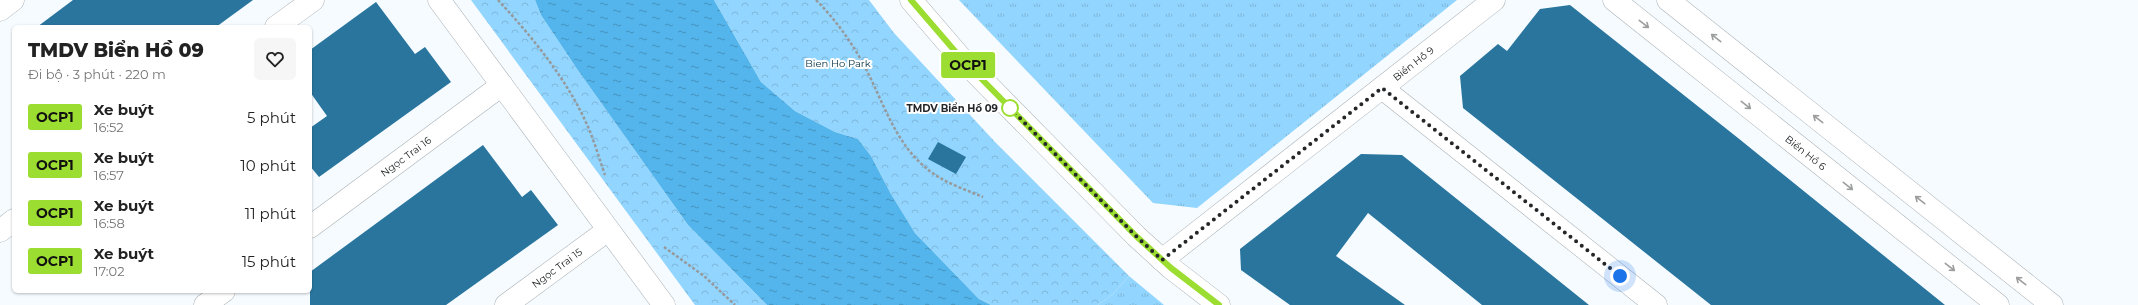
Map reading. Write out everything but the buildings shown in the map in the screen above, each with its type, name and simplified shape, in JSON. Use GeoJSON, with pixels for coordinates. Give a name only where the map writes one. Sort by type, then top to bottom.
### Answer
{"type":"FeatureCollection","features":[{"type":"Feature","properties":{"kind":"street"},"geometry":{"type":"LineString","coordinates":[[0,10],[13,0]]}},
{"type":"Feature","properties":{"kind":"street"},"geometry":{"type":"LineString","coordinates":[[279,25],[313,0]]}},
{"type":"Feature","properties":{"kind":"street"},"geometry":{"type":"LineString","coordinates":[[439,0],[664,305]]}},
{"type":"Feature","properties":{"kind":"street","name":"Biển Hồ 9"},"geometry":{"type":"LineString","coordinates":[[1162,260],[1494,0]]}},
{"type":"Feature","properties":{"kind":"street","name":"Biển Hồ 6"},"geometry":{"type":"LineString","coordinates":[[1614,0],[1998,305]]}},
{"type":"Feature","properties":{"kind":"street"},"geometry":{"type":"LineString","coordinates":[[1668,0],[2052,305]]}},
{"type":"Feature","properties":{"kind":"street"},"geometry":{"type":"LineString","coordinates":[[921,3],[960,57],[1136,236],[1162,260],[1219,305]]}},
{"type":"Feature","properties":{"kind":"street","name":"Ngọc Trai 16"},"geometry":{"type":"LineString","coordinates":[[312,226],[502,85]]}},
{"type":"Feature","properties":{"kind":"street"},"geometry":{"type":"LineString","coordinates":[[1382,88],[1656,305]]}},
{"type":"Feature","properties":{"kind":"street"},"geometry":{"type":"LineString","coordinates":[[0,231],[12,222]]}},
{"type":"Feature","properties":{"kind":"street","name":"Ngọc Trai 15"},"geometry":{"type":"LineString","coordinates":[[506,305],[608,230]]}},
{"type":"Feature","properties":{"kind":"street"},"geometry":{"type":"LineString","coordinates":[[205,305],[221,293]]}},
{"type":"Feature","properties":{"kind":"path"},"geometry":{"type":"LineString","coordinates":[[498,0],[522,26],[562,80],[590,133],[605,175]]}},
{"type":"Feature","properties":{"kind":"path"},"geometry":{"type":"LineString","coordinates":[[816,0],[846,37],[866,68],[891,124],[906,147],[926,168],[953,185],[983,197]]}},
{"type":"Feature","properties":{"kind":"path"},"geometry":{"type":"LineString","coordinates":[[664,247],[699,272],[735,305]]}},
{"type":"Feature","properties":{"kind":"green space"},"geometry":{"type":"Polygon","coordinates":[[[471,0],[535,0],[541,15],[577,69],[688,225],[767,305],[695,305],[471,0]]]}},
{"type":"Feature","properties":{"kind":"green space","name":"Bien Ho Park"},"geometry":{"type":"Polygon","coordinates":[[[714,0],[869,0],[894,33],[995,142],[1129,276],[1112,295],[1098,305],[991,305],[979,299],[915,233],[891,194],[871,156],[858,139],[835,132],[795,111],[761,82],[714,0]]]}},
{"type":"Feature","properties":{"kind":"green space"},"geometry":{"type":"Polygon","coordinates":[[[959,0],[1457,0],[1197,208],[1153,203],[959,0]]]}},
{"type":"Feature","properties":{"kind":"green space"},"geometry":{"type":"Polygon","coordinates":[[[1129,276],[1164,305],[1098,305],[1112,295],[1129,276]]]}},
{"type":"Feature","properties":{"kind":"water"},"geometry":{"type":"Polygon","coordinates":[[[535,0],[714,0],[761,82],[795,111],[835,132],[858,139],[871,156],[891,194],[915,233],[979,299],[991,305],[767,305],[688,225],[577,69],[541,15],[535,0]]]}},
{"type":"Feature","properties":{"kind":"bus line","name":"OCP1"},"geometry":{"type":"LineString","coordinates":[[911,0],[938,34],[960,57],[1154,254],[1219,305]]}},
{"type":"Feature","properties":{"kind":"place","name":"TMDV Biển Hồ 09"},"geometry":{"type":"Point","coordinates":[1010,108]}},
{"type":"Feature","properties":{"kind":"route"},"geometry":{"type":"LineString","coordinates":[[1010,108],[1009,107],[1154,254],[1162,260],[1382,88],[1620,276]]}}]}
